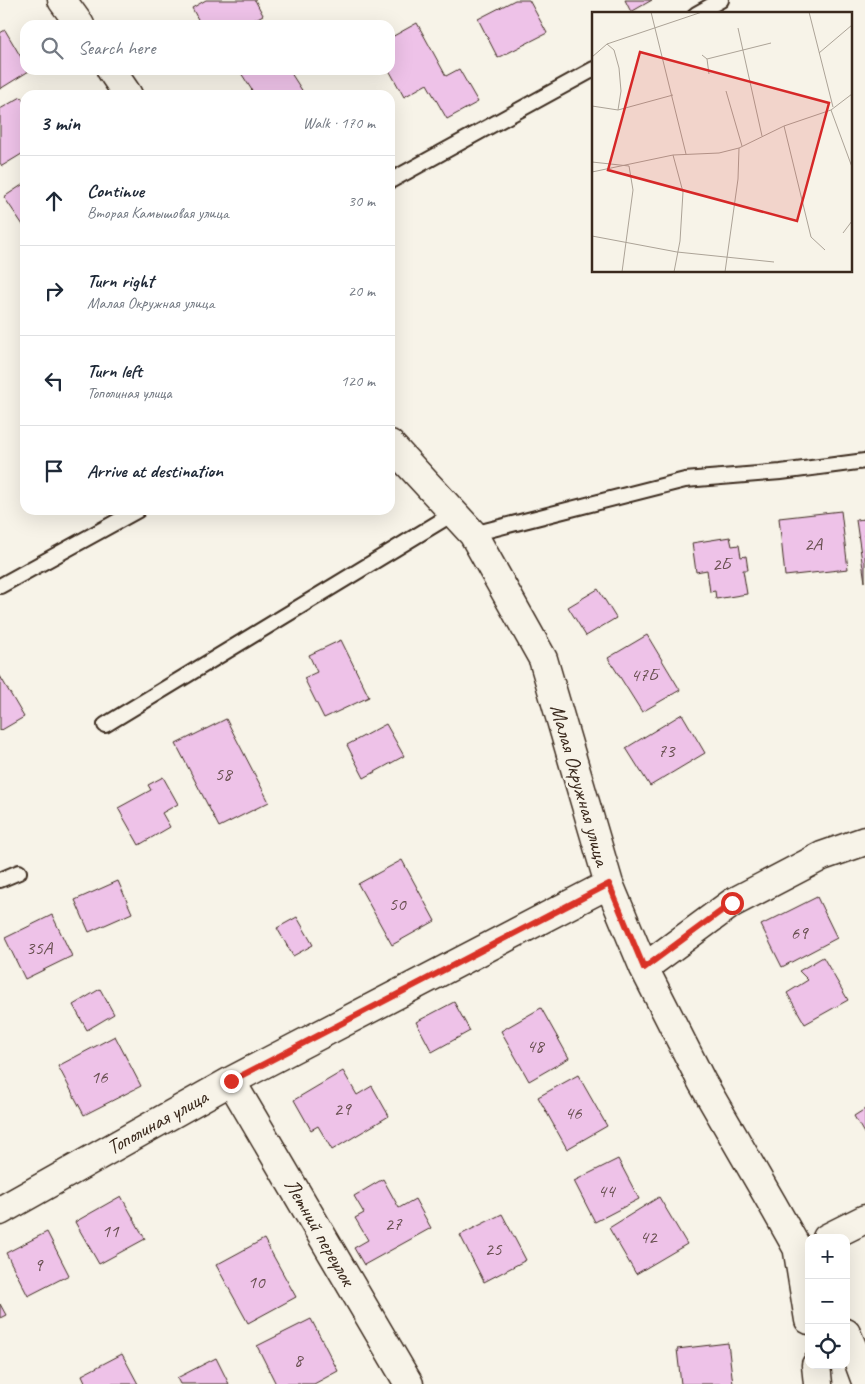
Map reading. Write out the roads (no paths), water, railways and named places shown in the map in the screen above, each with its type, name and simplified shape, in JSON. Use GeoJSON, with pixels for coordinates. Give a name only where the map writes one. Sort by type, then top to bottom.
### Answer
{"type":"FeatureCollection","features":[{"type":"Feature","properties":{"kind":"street"},"geometry":{"type":"LineString","coordinates":[[62,0],[76,20]]}},
{"type":"Feature","properties":{"kind":"street"},"geometry":{"type":"LineString","coordinates":[[114,75],[125,90]]}},
{"type":"Feature","properties":{"kind":"street","name":"Малая Окружная улица"},"geometry":{"type":"LineString","coordinates":[[395,449],[473,534],[543,659],[609,884],[644,968],[702,1082],[773,1205],[805,1256]]}},
{"type":"Feature","properties":{"kind":"street"},"geometry":{"type":"LineString","coordinates":[[644,968],[732,903],[822,856],[865,841]]}},
{"type":"Feature","properties":{"kind":"street","name":"Тополиная улица"},"geometry":{"type":"LineString","coordinates":[[0,1211],[231,1081],[609,884]]}},
{"type":"Feature","properties":{"kind":"street","name":"Летний переулок"},"geometry":{"type":"LineString","coordinates":[[231,1081],[409,1384]]}},
{"type":"Feature","properties":{"kind":"street"},"geometry":{"type":"LineString","coordinates":[[835,1234],[865,1219]]}},
{"type":"Feature","properties":{"kind":"street"},"geometry":{"type":"LineString","coordinates":[[850,1342],[865,1379]]}},
{"type":"Feature","properties":{"kind":"street"},"geometry":{"type":"LineString","coordinates":[[816,1369],[818,1384]]}},
{"type":"Feature","properties":{"kind":"lane"},"geometry":{"type":"LineString","coordinates":[[700,12],[721,0]]}},
{"type":"Feature","properties":{"kind":"lane"},"geometry":{"type":"LineString","coordinates":[[395,178],[592,71]]}},
{"type":"Feature","properties":{"kind":"lane"},"geometry":{"type":"LineString","coordinates":[[473,534],[685,480],[780,472],[865,461]]}},
{"type":"Feature","properties":{"kind":"lane"},"geometry":{"type":"LineString","coordinates":[[105,725],[454,513]]}},
{"type":"Feature","properties":{"kind":"lane"},"geometry":{"type":"LineString","coordinates":[[0,586],[129,515]]}},
{"type":"Feature","properties":{"kind":"lane"},"geometry":{"type":"LineString","coordinates":[[0,880],[19,872]]}}]}
